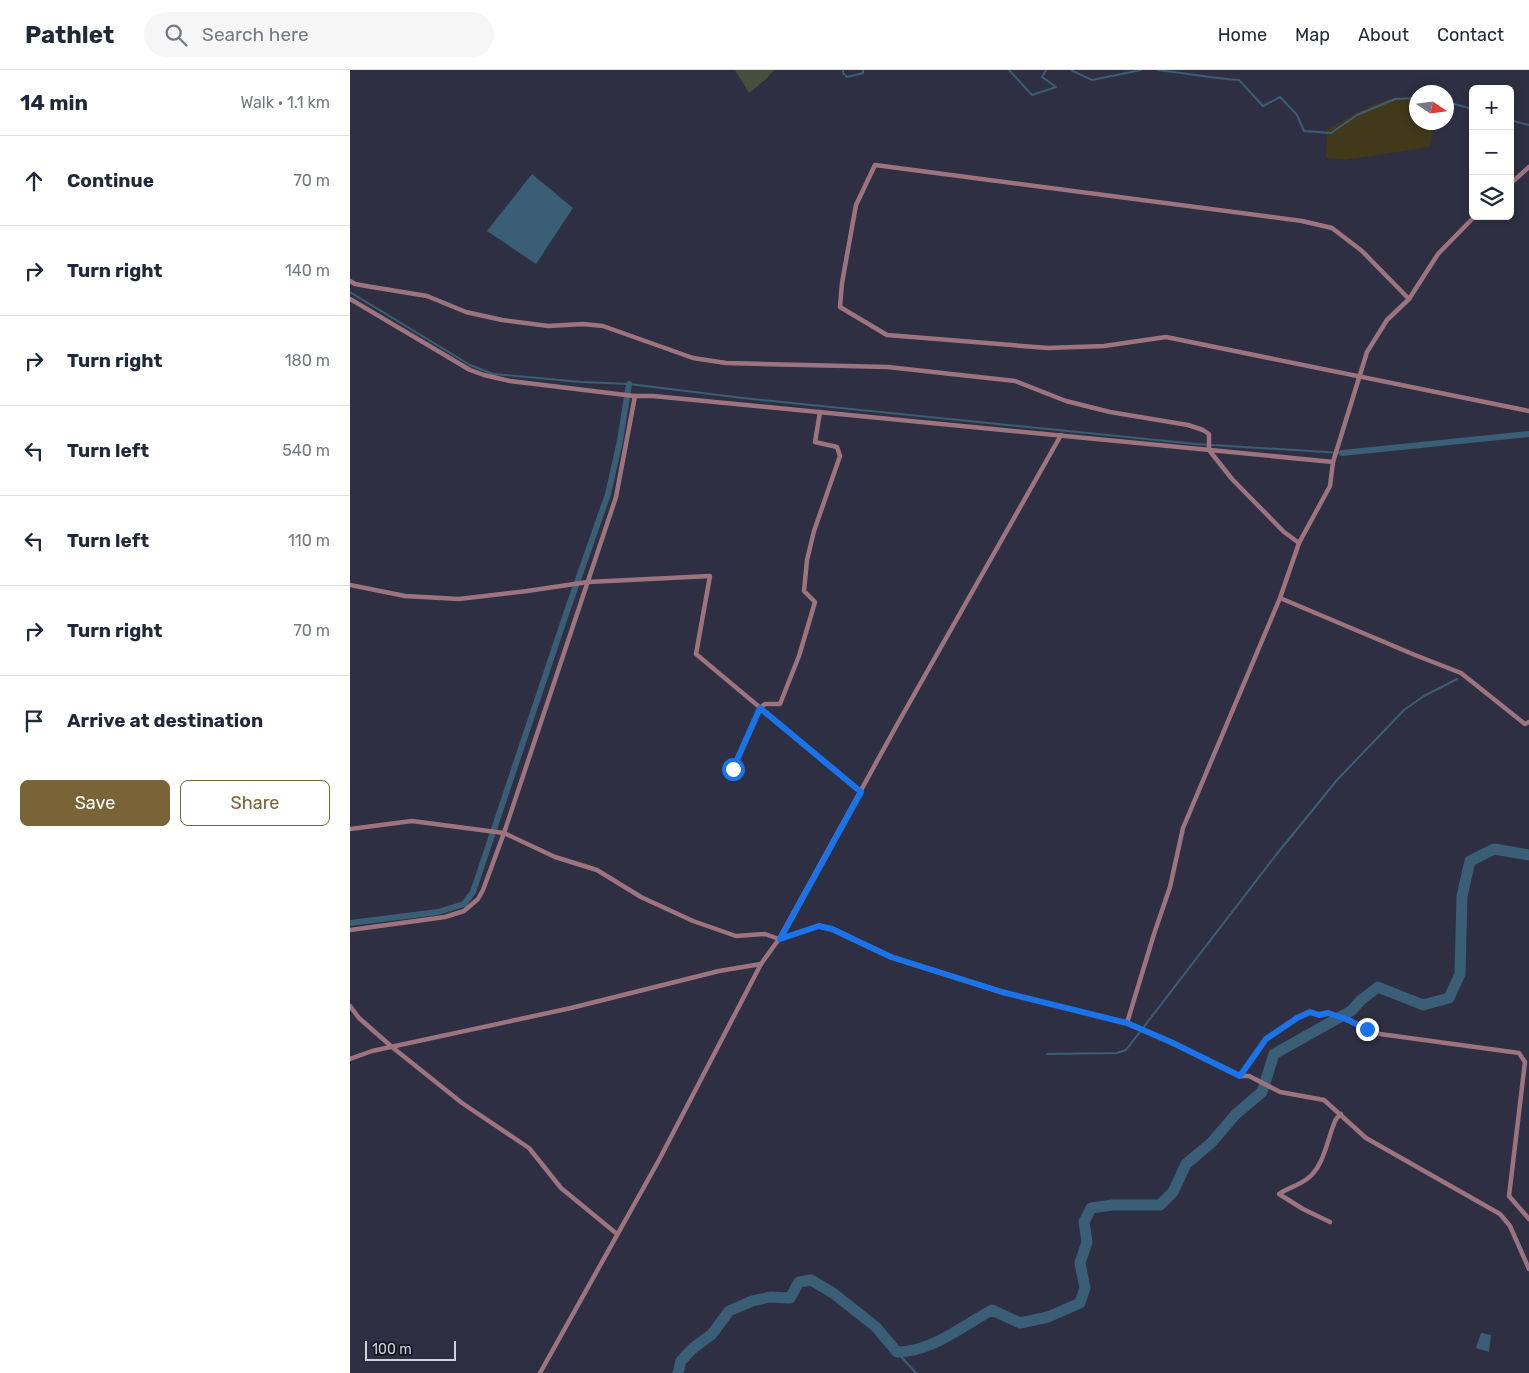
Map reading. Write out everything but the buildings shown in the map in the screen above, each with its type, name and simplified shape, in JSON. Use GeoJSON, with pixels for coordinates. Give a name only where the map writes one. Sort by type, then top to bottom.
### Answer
{"type":"FeatureCollection","features":[{"type":"Feature","properties":{"kind":"street"},"geometry":{"type":"LineString","coordinates":[[1409,299],[1362,251],[1332,228],[1302,221],[875,165],[856,205],[842,283],[840,307],[887,335],[1048,348],[1104,346],[1166,337],[1529,411]]}},
{"type":"Feature","properties":{"kind":"street"},"geometry":{"type":"LineString","coordinates":[[1514,180],[1529,167]]}},
{"type":"Feature","properties":{"kind":"street"},"geometry":{"type":"LineString","coordinates":[[1127,1023],[1170,887],[1183,828],[1280,598],[1299,543],[1330,486],[1333,462],[1366,352],[1387,320],[1409,299],[1438,254],[1470,220]]}},
{"type":"Feature","properties":{"kind":"street"},"geometry":{"type":"LineString","coordinates":[[350,281],[372,287],[427,296],[466,312],[502,320],[548,326],[583,324],[604,326],[675,353],[701,359],[726,363],[888,367],[1015,381],[1066,402],[1110,412],[1188,425],[1203,430],[1208,434],[1209,446],[1232,479],[1284,532],[1299,543]]}},
{"type":"Feature","properties":{"kind":"street"},"geometry":{"type":"LineString","coordinates":[[350,298],[470,370],[484,376],[510,381],[634,396],[653,396],[1061,435],[1209,446],[1333,462]]}},
{"type":"Feature","properties":{"kind":"street"},"geometry":{"type":"LineString","coordinates":[[350,930],[445,917],[464,911],[478,899],[484,890],[616,496],[634,396]]}},
{"type":"Feature","properties":{"kind":"street"},"geometry":{"type":"LineString","coordinates":[[733,769],[760,708],[765,704],[780,704],[799,656],[815,602],[804,591],[807,560],[814,531],[840,456],[837,447],[815,442],[820,412]]}},
{"type":"Feature","properties":{"kind":"street"},"geometry":{"type":"LineString","coordinates":[[540,1373],[659,1160],[761,964],[780,939],[1061,435]]}},
{"type":"Feature","properties":{"kind":"street"},"geometry":{"type":"LineString","coordinates":[[350,585],[405,596],[459,598],[588,582],[710,576],[696,654],[861,792]]}},
{"type":"Feature","properties":{"kind":"street"},"geometry":{"type":"LineString","coordinates":[[1280,598],[1415,655],[1462,672],[1528,724]]}},
{"type":"Feature","properties":{"kind":"street"},"geometry":{"type":"LineString","coordinates":[[350,829],[412,821],[504,832],[555,856],[597,870],[641,897],[693,921],[736,936],[765,934],[780,939],[819,926],[832,929],[891,957],[1002,992],[1127,1023],[1240,1076],[1249,1076],[1280,1092],[1324,1100],[1366,1138],[1500,1214],[1510,1226],[1529,1269]]}},
{"type":"Feature","properties":{"kind":"street"},"geometry":{"type":"LineString","coordinates":[[350,1059],[392,1047],[571,1008],[719,971],[761,964]]}},
{"type":"Feature","properties":{"kind":"street"},"geometry":{"type":"LineString","coordinates":[[350,1006],[359,1018],[392,1047],[462,1103],[529,1148],[561,1188],[617,1234]]}},
{"type":"Feature","properties":{"kind":"street"},"geometry":{"type":"LineString","coordinates":[[1240,1076],[1266,1039],[1297,1018],[1310,1012],[1319,1015],[1328,1013],[1380,1034],[1519,1053],[1525,1062],[1509,1196],[1529,1219]]}},
{"type":"Feature","properties":{"kind":"street"},"geometry":{"type":"LineString","coordinates":[[1330,1222],[1303,1209],[1279,1194],[1306,1180],[1320,1166],[1336,1119],[1341,1114]]}},
{"type":"Feature","properties":{"kind":"green space"},"geometry":{"type":"Polygon","coordinates":[[[735,70],[774,70],[749,93],[735,70]]]}},
{"type":"Feature","properties":{"kind":"sand"},"geometry":{"type":"Polygon","coordinates":[[[1409,97],[1409,130],[1433,130],[1429,147],[1345,160],[1326,158],[1327,130],[1373,105],[1393,98],[1409,97]]]}},
{"type":"Feature","properties":{"kind":"water"},"geometry":{"type":"Polygon","coordinates":[[[532,174],[573,208],[536,264],[487,231],[532,174]]]}},
{"type":"Feature","properties":{"kind":"water"},"geometry":{"type":"Polygon","coordinates":[[[1481,1333],[1491,1335],[1489,1352],[1476,1348],[1481,1333]]]}},
{"type":"Feature","properties":{"kind":"waterway"},"geometry":{"type":"LineString","coordinates":[[843,70],[847,77],[863,73],[863,70]]}},
{"type":"Feature","properties":{"kind":"waterway"},"geometry":{"type":"LineString","coordinates":[[1009,70],[1032,95],[1056,87],[1042,77],[1046,70]]}},
{"type":"Feature","properties":{"kind":"waterway"},"geometry":{"type":"LineString","coordinates":[[1071,70],[1092,80],[1141,70]]}},
{"type":"Feature","properties":{"kind":"waterway"},"geometry":{"type":"LineString","coordinates":[[1158,70],[1239,80],[1263,106],[1280,97],[1297,115],[1304,131],[1331,133],[1357,115],[1395,99],[1409,98]]}},
{"type":"Feature","properties":{"kind":"waterway"},"geometry":{"type":"LineString","coordinates":[[1454,104],[1469,108]]}},
{"type":"Feature","properties":{"kind":"waterway"},"geometry":{"type":"LineString","coordinates":[[1514,121],[1529,125]]}},
{"type":"Feature","properties":{"kind":"waterway"},"geometry":{"type":"LineString","coordinates":[[350,292],[470,365],[493,374],[581,382],[629,384],[743,398],[1196,444],[1342,453]]}},
{"type":"Feature","properties":{"kind":"waterway"},"geometry":{"type":"LineString","coordinates":[[350,923],[438,912],[464,904],[473,892],[608,494],[620,441],[629,384]]}},
{"type":"Feature","properties":{"kind":"waterway"},"geometry":{"type":"LineString","coordinates":[[1342,453],[1529,434]]}},
{"type":"Feature","properties":{"kind":"waterway"},"geometry":{"type":"LineString","coordinates":[[1047,1054],[1117,1053],[1126,1050],[1276,855],[1337,780],[1404,710],[1424,696],[1457,679]]}},
{"type":"Feature","properties":{"kind":"waterway"},"geometry":{"type":"LineString","coordinates":[[678,1373],[681,1361],[692,1349],[712,1334],[729,1311],[752,1301],[770,1297],[790,1298],[799,1282],[811,1280],[833,1293],[876,1327],[897,1352],[910,1351],[935,1343],[992,1310],[1020,1323],[1048,1317],[1080,1303],[1085,1288],[1080,1263],[1087,1242],[1084,1222],[1091,1208],[1113,1205],[1160,1205],[1173,1192],[1186,1164],[1211,1143],[1236,1114],[1262,1092],[1274,1054],[1351,1011],[1361,1000],[1378,987],[1423,1005],[1449,998],[1460,974],[1462,896],[1470,861],[1494,849],[1529,855]]}},
{"type":"Feature","properties":{"kind":"waterway"},"geometry":{"type":"LineString","coordinates":[[897,1352],[916,1373]]}},
{"type":"Feature","properties":{"kind":"route"},"geometry":{"type":"LineString","coordinates":[[733,769],[760,708],[861,792],[780,939],[819,926],[832,929],[891,957],[1002,992],[1127,1023],[1240,1076],[1266,1039],[1297,1018],[1310,1012],[1319,1015],[1328,1013],[1367,1029]]}}]}
